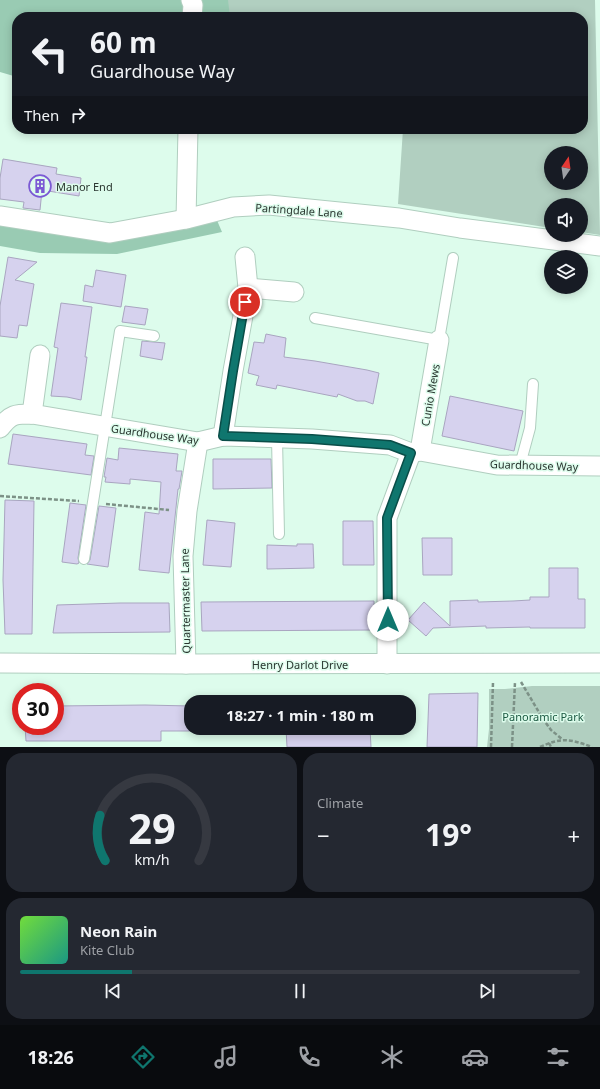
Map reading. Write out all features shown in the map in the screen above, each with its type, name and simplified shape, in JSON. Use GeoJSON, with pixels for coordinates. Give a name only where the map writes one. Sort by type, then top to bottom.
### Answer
{"type":"FeatureCollection","features":[{"type":"Feature","properties":{"kind":"street"},"geometry":{"type":"LineString","coordinates":[[191,0],[193,5],[192,12]]}},
{"type":"Feature","properties":{"kind":"street"},"geometry":{"type":"LineString","coordinates":[[186,219],[188,134]]}},
{"type":"Feature","properties":{"kind":"street","name":"Partingdale Lane"},"geometry":{"type":"LineString","coordinates":[[0,216],[110,233],[186,219],[233,208],[269,206],[399,218],[460,228],[600,246]]}},
{"type":"Feature","properties":{"kind":"street"},"geometry":{"type":"LineString","coordinates":[[223,436],[248,288],[245,257]]}},
{"type":"Feature","properties":{"kind":"street"},"geometry":{"type":"LineString","coordinates":[[248,288],[294,292]]}},
{"type":"Feature","properties":{"kind":"street","name":"Cunio Mews"},"geometry":{"type":"LineString","coordinates":[[388,664],[387,518],[416,452],[439,340]]}},
{"type":"Feature","properties":{"kind":"street"},"geometry":{"type":"LineString","coordinates":[[32,414],[40,355]]}},
{"type":"Feature","properties":{"kind":"street","name":"Guardhouse Way"},"geometry":{"type":"LineString","coordinates":[[0,428],[8,418],[20,414],[32,414],[198,442],[223,436],[312,439],[390,445],[416,452],[497,465],[600,466]]}},
{"type":"Feature","properties":{"kind":"street","name":"Quartermaster Lane"},"geometry":{"type":"LineString","coordinates":[[186,664],[183,556],[187,511],[198,442]]}},
{"type":"Feature","properties":{"kind":"street","name":"Henry Darlot Drive"},"geometry":{"type":"LineString","coordinates":[[0,663],[388,664],[507,667],[600,663]]}},
{"type":"Feature","properties":{"kind":"lane"},"geometry":{"type":"LineString","coordinates":[[315,318],[439,340],[453,258]]}},
{"type":"Feature","properties":{"kind":"lane"},"geometry":{"type":"LineString","coordinates":[[84,559],[120,331],[154,336]]}},
{"type":"Feature","properties":{"kind":"lane"},"geometry":{"type":"LineString","coordinates":[[520,466],[530,428],[533,384]]}},
{"type":"Feature","properties":{"kind":"lane"},"geometry":{"type":"LineString","coordinates":[[277,438],[279,534]]}},
{"type":"Feature","properties":{"kind":"path"},"geometry":{"type":"LineString","coordinates":[[507,667],[524,685],[532,702],[551,730],[562,739]]}},
{"type":"Feature","properties":{"kind":"path"},"geometry":{"type":"LineString","coordinates":[[491,747],[493,700],[507,667]]}},
{"type":"Feature","properties":{"kind":"path"},"geometry":{"type":"LineString","coordinates":[[507,667],[512,747]]}},
{"type":"Feature","properties":{"kind":"path"},"geometry":{"type":"LineString","coordinates":[[540,747],[562,739],[592,747]]}},
{"type":"Feature","properties":{"kind":"path"},"geometry":{"type":"LineString","coordinates":[[549,743],[551,747]]}},
{"type":"Feature","properties":{"kind":"green space"},"geometry":{"type":"Polygon","coordinates":[[[0,0],[228,0],[229,12],[12,12],[12,76],[0,72],[0,0]]]}},
{"type":"Feature","properties":{"kind":"green space"},"geometry":{"type":"Polygon","coordinates":[[[77,0],[595,0],[600,235],[588,233],[588,198],[544,198],[544,227],[398,204],[403,134],[588,134],[588,12],[93,12],[77,0]]]}},
{"type":"Feature","properties":{"kind":"green space"},"geometry":{"type":"Polygon","coordinates":[[[0,212],[65,232],[216,218],[222,232],[117,254],[40,253],[0,246],[0,212]]]}},
{"type":"Feature","properties":{"kind":"green space","name":"Panoramic Park"},"geometry":{"type":"Polygon","coordinates":[[[532,686],[600,686],[600,747],[487,747],[489,729],[489,689],[532,686]]]}},
{"type":"Feature","properties":{"kind":"building","name":"Manor End"},"geometry":{"type":"Polygon","coordinates":[[[3,159],[57,168],[56,174],[81,178],[79,196],[42,190],[40,210],[23,208],[24,202],[0,199],[0,178],[3,159]]]}},
{"type":"Feature","properties":{"kind":"building"},"geometry":{"type":"Polygon","coordinates":[[[8,257],[37,262],[15,280],[34,284],[27,326],[19,325],[17,338],[0,336],[0,306],[8,257]]]}},
{"type":"Feature","properties":{"kind":"building"},"geometry":{"type":"Polygon","coordinates":[[[96,270],[126,275],[121,307],[83,301],[85,285],[93,287],[96,270]]]}},
{"type":"Feature","properties":{"kind":"building"},"geometry":{"type":"Polygon","coordinates":[[[61,303],[92,307],[81,400],[51,396],[58,348],[54,347],[61,303]]]}},
{"type":"Feature","properties":{"kind":"building"},"geometry":{"type":"Polygon","coordinates":[[[125,306],[148,309],[145,325],[122,322],[125,306]]]}},
{"type":"Feature","properties":{"kind":"building"},"geometry":{"type":"Polygon","coordinates":[[[266,334],[286,338],[284,357],[315,361],[379,373],[373,404],[365,401],[357,401],[338,394],[337,397],[277,385],[276,389],[256,385],[259,376],[248,373],[254,342],[264,343],[266,334]]]}},
{"type":"Feature","properties":{"kind":"building"},"geometry":{"type":"Polygon","coordinates":[[[142,341],[165,343],[162,360],[140,356],[142,341]]]}},
{"type":"Feature","properties":{"kind":"building"},"geometry":{"type":"Polygon","coordinates":[[[450,396],[523,411],[514,451],[442,436],[450,396]]]}},
{"type":"Feature","properties":{"kind":"building"},"geometry":{"type":"Polygon","coordinates":[[[13,434],[87,444],[85,455],[94,456],[91,475],[8,464],[13,434]]]}},
{"type":"Feature","properties":{"kind":"building"},"geometry":{"type":"Polygon","coordinates":[[[119,448],[178,454],[176,471],[182,471],[178,489],[169,573],[139,570],[145,512],[159,514],[161,482],[130,479],[130,484],[105,482],[106,477],[104,477],[107,458],[118,460],[119,448]]]}},
{"type":"Feature","properties":{"kind":"building"},"geometry":{"type":"Polygon","coordinates":[[[213,459],[271,459],[272,488],[213,489],[213,459]]]}},
{"type":"Feature","properties":{"kind":"building"},"geometry":{"type":"Polygon","coordinates":[[[5,500],[34,501],[32,634],[5,634],[3,580],[5,500]]]}},
{"type":"Feature","properties":{"kind":"building"},"geometry":{"type":"Polygon","coordinates":[[[70,503],[86,505],[78,558],[79,563],[77,564],[62,562],[70,503]]]}},
{"type":"Feature","properties":{"kind":"building"},"geometry":{"type":"Polygon","coordinates":[[[99,506],[116,508],[108,567],[87,564],[90,560],[99,506]]]}},
{"type":"Feature","properties":{"kind":"building"},"geometry":{"type":"Polygon","coordinates":[[[207,520],[235,523],[231,567],[203,565],[207,520]]]}},
{"type":"Feature","properties":{"kind":"building"},"geometry":{"type":"Polygon","coordinates":[[[343,521],[373,521],[374,565],[343,565],[343,521]]]}},
{"type":"Feature","properties":{"kind":"building"},"geometry":{"type":"Polygon","coordinates":[[[422,538],[452,538],[452,575],[423,575],[422,538]]]}},
{"type":"Feature","properties":{"kind":"building"},"geometry":{"type":"Polygon","coordinates":[[[297,544],[313,544],[314,568],[267,569],[267,545],[297,546],[297,544]]]}},
{"type":"Feature","properties":{"kind":"building"},"geometry":{"type":"Polygon","coordinates":[[[549,568],[578,568],[578,599],[585,599],[585,628],[486,628],[486,626],[433,628],[426,636],[408,620],[424,602],[450,626],[450,601],[513,601],[530,600],[530,597],[549,597],[549,568]]]}},
{"type":"Feature","properties":{"kind":"building"},"geometry":{"type":"Polygon","coordinates":[[[374,601],[374,630],[202,631],[201,602],[374,601]]]}},
{"type":"Feature","properties":{"kind":"building"},"geometry":{"type":"Polygon","coordinates":[[[169,603],[170,632],[53,633],[57,605],[169,603]]]}},
{"type":"Feature","properties":{"kind":"building"},"geometry":{"type":"Polygon","coordinates":[[[478,693],[477,747],[427,747],[429,694],[478,693]]]}},
{"type":"Feature","properties":{"kind":"building"},"geometry":{"type":"Polygon","coordinates":[[[64,706],[184,706],[184,731],[161,731],[161,741],[26,741],[26,735],[64,735],[64,706]]]}},
{"type":"Feature","properties":{"kind":"building"},"geometry":{"type":"Polygon","coordinates":[[[286,735],[370,735],[371,747],[287,747],[286,735]]]}},
{"type":"Feature","properties":{"kind":"place","name":"Manor End"},"geometry":{"type":"Point","coordinates":[40,186]}},
{"type":"Feature","properties":{"kind":"route"},"geometry":{"type":"LineString","coordinates":[[245,302],[223,436],[312,439],[390,445],[411,453],[387,518],[388,620]]}}]}
